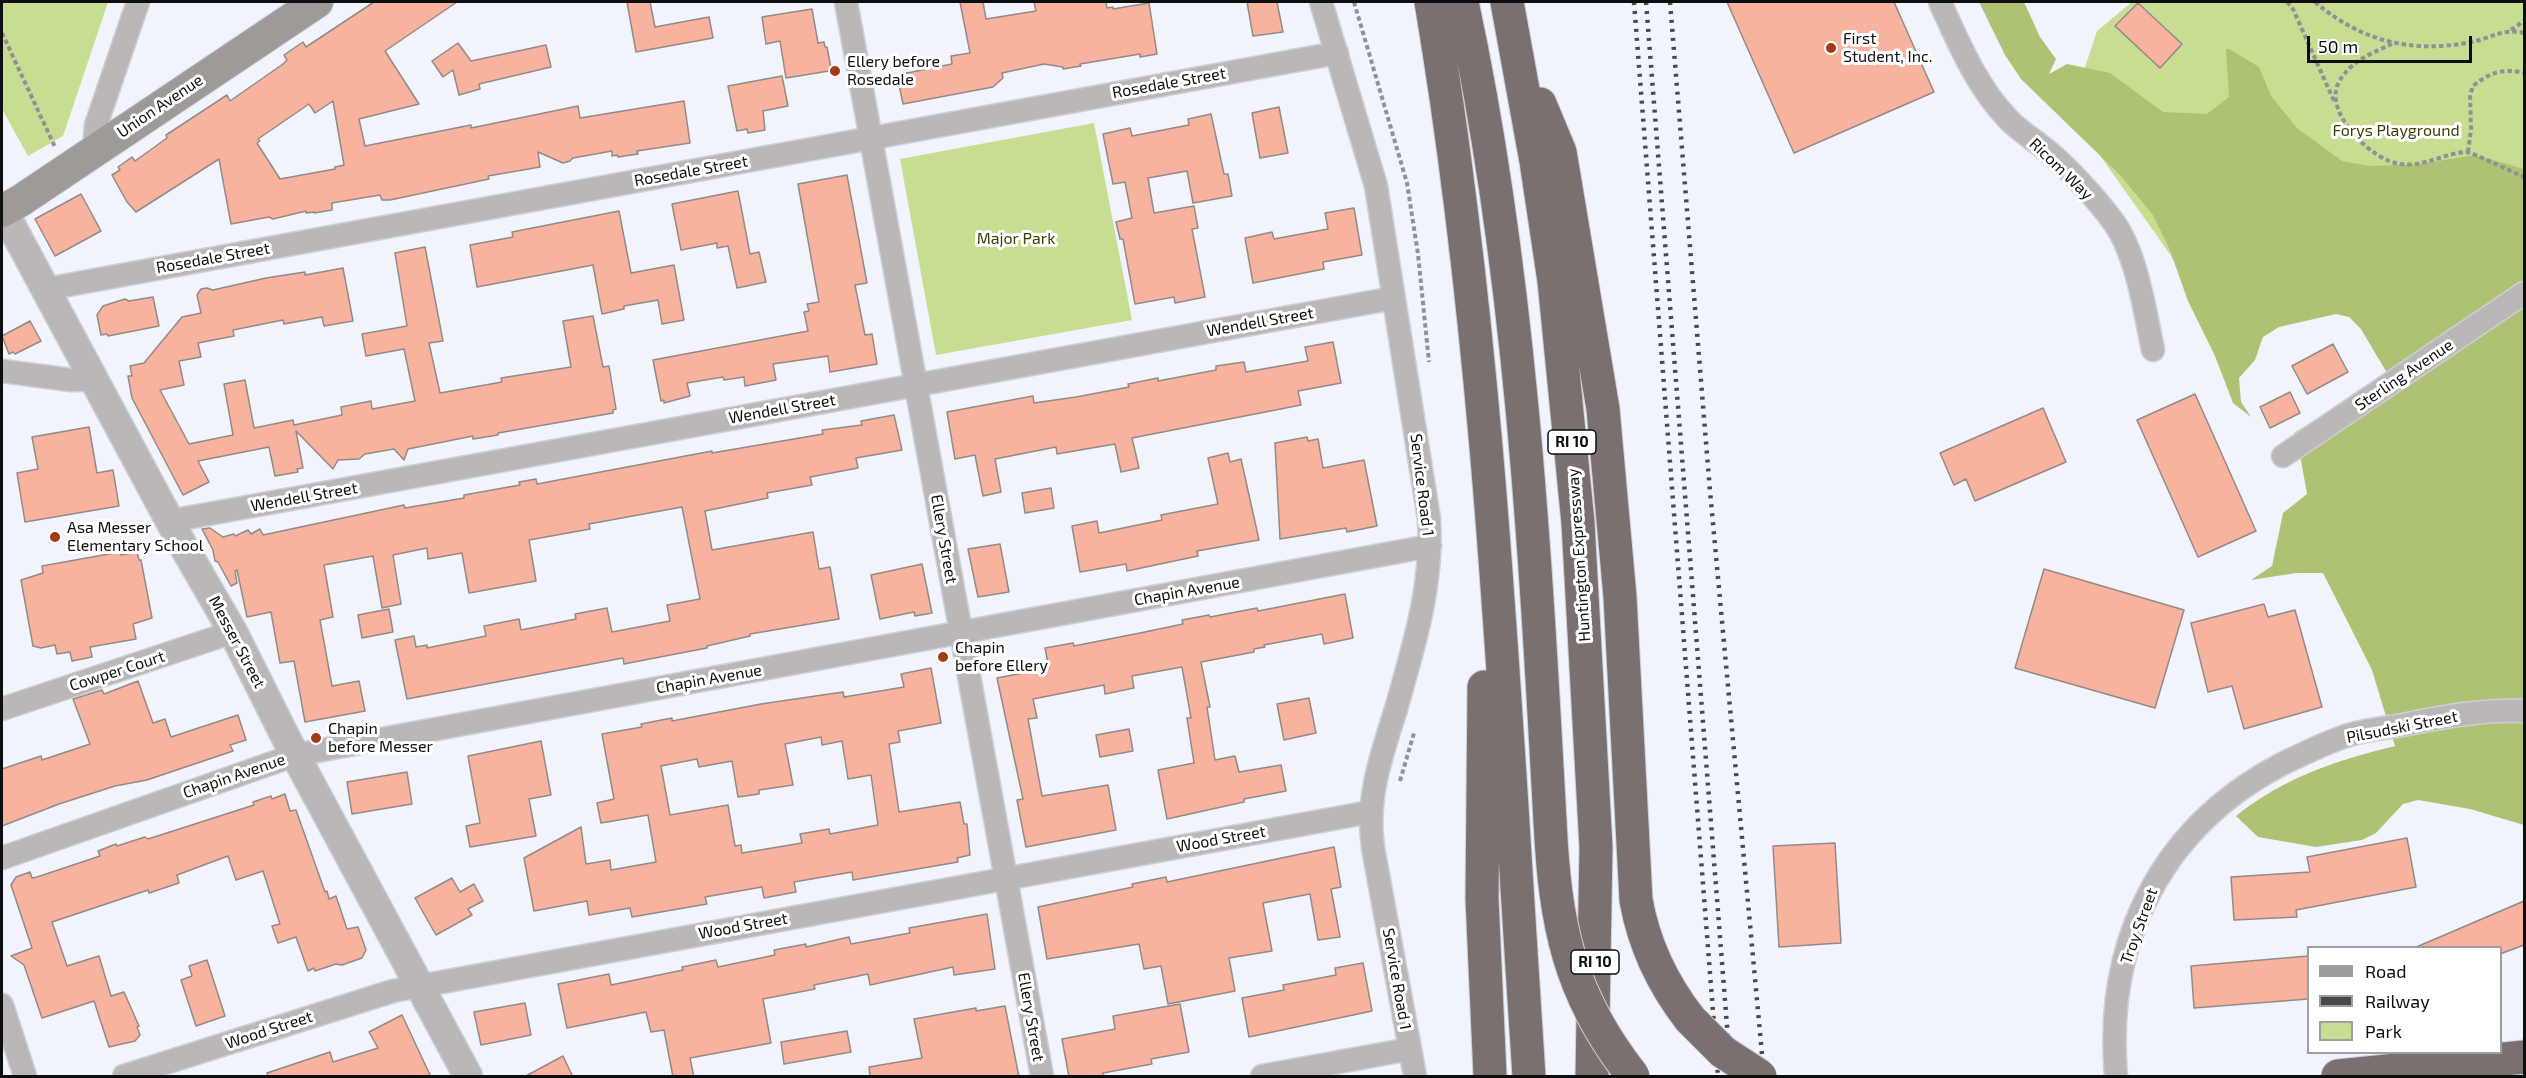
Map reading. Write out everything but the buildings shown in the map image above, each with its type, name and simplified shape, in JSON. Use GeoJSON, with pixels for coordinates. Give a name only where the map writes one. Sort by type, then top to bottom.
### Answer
{"type":"FeatureCollection","features":[{"type":"Feature","properties":{"kind":"highway"},"geometry":{"type":"LineString","coordinates":[[1408,2],[1433,120],[1464,222]]}},
{"type":"Feature","properties":{"kind":"highway"},"geometry":{"type":"LineString","coordinates":[[1431,2],[1464,222],[1481,379],[1529,1077]]}},
{"type":"Feature","properties":{"kind":"highway"},"geometry":{"type":"LineString","coordinates":[[1462,2],[1490,149],[1521,379],[1536,558],[1550,821],[1558,914],[1572,969],[1602,1032],[1633,1077]]}},
{"type":"Feature","properties":{"kind":"highway","name":"Huntington Expressway"},"geometry":{"type":"LineString","coordinates":[[1507,2],[1550,251],[1573,453],[1596,847],[1592,1077]]}},
{"type":"Feature","properties":{"kind":"highway"},"geometry":{"type":"LineString","coordinates":[[1515,40],[1560,152],[1599,386],[1620,597],[1633,870],[1637,907],[1657,968],[1671,993],[1690,1019],[1724,1052],[1760,1077]]}},
{"type":"Feature","properties":{"kind":"highway"},"geometry":{"type":"LineString","coordinates":[[1490,1077],[1483,920],[1482,767],[1484,676],[1496,578]]}},
{"type":"Feature","properties":{"kind":"highway"},"geometry":{"type":"LineString","coordinates":[[1595,967],[1616,1077]]}},
{"type":"Feature","properties":{"kind":"highway"},"geometry":{"type":"LineString","coordinates":[[2338,1077],[2524,1056]]}},
{"type":"Feature","properties":{"kind":"main road","name":"Union Avenue"},"geometry":{"type":"LineString","coordinates":[[2,210],[317,2]]}},
{"type":"Feature","properties":{"kind":"street"},"geometry":{"type":"LineString","coordinates":[[94,151],[96,125],[138,2]]}},
{"type":"Feature","properties":{"kind":"street","name":"Ellery Street"},"geometry":{"type":"LineString","coordinates":[[846,2],[1042,1077]]}},
{"type":"Feature","properties":{"kind":"street","name":"Service Road 1"},"geometry":{"type":"LineString","coordinates":[[1322,2],[1376,186],[1427,504],[1430,546],[1427,588],[1422,615],[1376,776],[1370,812],[1373,848],[1415,1077]]}},
{"type":"Feature","properties":{"kind":"street","name":"Ricom Way"},"geometry":{"type":"LineString","coordinates":[[1940,2],[1964,54],[2008,120],[2039,144],[2077,181],[2116,225],[2136,273],[2153,350]]}},
{"type":"Feature","properties":{"kind":"street","name":"Rosedale Street"},"geometry":{"type":"LineString","coordinates":[[46,289],[1337,53]]}},
{"type":"Feature","properties":{"kind":"street","name":"Messer Street"},"geometry":{"type":"LineString","coordinates":[[2,210],[170,522],[233,632],[468,1077]]}},
{"type":"Feature","properties":{"kind":"street","name":"Sterling Avenue"},"geometry":{"type":"LineString","coordinates":[[2283,456],[2524,293]]}},
{"type":"Feature","properties":{"kind":"street","name":"Wendell Street"},"geometry":{"type":"LineString","coordinates":[[170,522],[1394,298]]}},
{"type":"Feature","properties":{"kind":"street"},"geometry":{"type":"LineString","coordinates":[[2,371],[71,380],[94,380]]}},
{"type":"Feature","properties":{"kind":"street","name":"Chapin Avenue"},"geometry":{"type":"LineString","coordinates":[[2,858],[296,755],[1430,546]]}},
{"type":"Feature","properties":{"kind":"street","name":"Cowper Court"},"geometry":{"type":"LineString","coordinates":[[2,709],[233,632]]}},
{"type":"Feature","properties":{"kind":"street","name":"Pilsudski Street"},"geometry":{"type":"LineString","coordinates":[[2253,780],[2318,747],[2350,735],[2446,716],[2524,711]]}},
{"type":"Feature","properties":{"kind":"street","name":"Troy Street"},"geometry":{"type":"LineString","coordinates":[[2115,1077],[2113,1037],[2115,1005],[2132,936],[2151,888],[2174,852],[2190,833],[2253,780]]}},
{"type":"Feature","properties":{"kind":"street","name":"Wood Street"},"geometry":{"type":"LineString","coordinates":[[124,1077],[393,990],[1370,812]]}},
{"type":"Feature","properties":{"kind":"street"},"geometry":{"type":"LineString","coordinates":[[2,1005],[25,1077]]}},
{"type":"Feature","properties":{"kind":"street"},"geometry":{"type":"LineString","coordinates":[[1262,1077],[1410,1049]]}},
{"type":"Feature","properties":{"kind":"path"},"geometry":{"type":"LineString","coordinates":[[2287,2],[2294,9],[2334,103],[2347,127],[2367,147],[2390,161],[2414,165],[2468,152],[2524,177]]}},
{"type":"Feature","properties":{"kind":"path"},"geometry":{"type":"LineString","coordinates":[[2315,2],[2354,29],[2392,44],[2469,43],[2511,30],[2524,21]]}},
{"type":"Feature","properties":{"kind":"path"},"geometry":{"type":"LineString","coordinates":[[2511,30],[2524,33]]}},
{"type":"Feature","properties":{"kind":"path"},"geometry":{"type":"LineString","coordinates":[[2,33],[57,150]]}},
{"type":"Feature","properties":{"kind":"path"},"geometry":{"type":"LineString","coordinates":[[2334,103],[2339,80],[2362,57],[2392,44]]}},
{"type":"Feature","properties":{"kind":"path"},"geometry":{"type":"LineString","coordinates":[[2468,152],[2471,129],[2470,95],[2473,86],[2497,71],[2512,70],[2524,73]]}},
{"type":"Feature","properties":{"kind":"green space"},"geometry":{"type":"Polygon","coordinates":[[[2,2],[108,2],[63,136],[28,156],[2,109],[2,2]]]}},
{"type":"Feature","properties":{"kind":"green space"},"geometry":{"type":"Polygon","coordinates":[[[1979,2],[2024,2],[2040,37],[2056,59],[2049,74],[2067,64],[2110,73],[2163,112],[2207,114],[2229,97],[2226,49],[2229,49],[2259,67],[2271,96],[2297,128],[2342,161],[2370,166],[2419,164],[2475,155],[2524,169],[2524,825],[2470,809],[2418,800],[2403,804],[2376,833],[2362,840],[2316,847],[2258,837],[2236,816],[2273,791],[2311,772],[2395,746],[2372,670],[2323,573],[2296,573],[2251,580],[2272,566],[2283,513],[2307,494],[2297,438],[2294,433],[2387,373],[2361,329],[2349,317],[2336,314],[2279,327],[2263,337],[2255,360],[2239,378],[2241,402],[2251,417],[2233,403],[2215,356],[2188,301],[2169,248],[2153,215],[2120,175],[2021,79],[2005,55],[1979,2]]]}},
{"type":"Feature","properties":{"kind":"green space","name":"Forys Playground"},"geometry":{"type":"Polygon","coordinates":[[[2132,2],[2524,2],[2524,275],[2309,226],[2186,277],[2070,113],[2097,31],[2132,2]]]}},
{"type":"Feature","properties":{"kind":"green space","name":"Major Park"},"geometry":{"type":"Polygon","coordinates":[[[1094,123],[1132,320],[936,355],[900,159],[1094,123]]]}},
{"type":"Feature","properties":{"kind":"railway"},"geometry":{"type":"LineString","coordinates":[[1634,2],[1718,1076]]}},
{"type":"Feature","properties":{"kind":"railway"},"geometry":{"type":"LineString","coordinates":[[1646,2],[1731,1076]]}},
{"type":"Feature","properties":{"kind":"railway"},"geometry":{"type":"LineString","coordinates":[[1670,2],[1710,491],[1764,1076]]}},
{"type":"Feature","properties":{"kind":"place","name":"First Student, Inc."},"geometry":{"type":"Point","coordinates":[1831,48]}},
{"type":"Feature","properties":{"kind":"place","name":"Ellery before Rosedale"},"geometry":{"type":"Point","coordinates":[835,71]}},
{"type":"Feature","properties":{"kind":"place","name":"Asa Messer Elementary School"},"geometry":{"type":"Point","coordinates":[55,537]}},
{"type":"Feature","properties":{"kind":"place","name":"Chapin before Ellery"},"geometry":{"type":"Point","coordinates":[943,657]}},
{"type":"Feature","properties":{"kind":"place","name":"Chapin before Messer"},"geometry":{"type":"Point","coordinates":[316,738]}}]}
